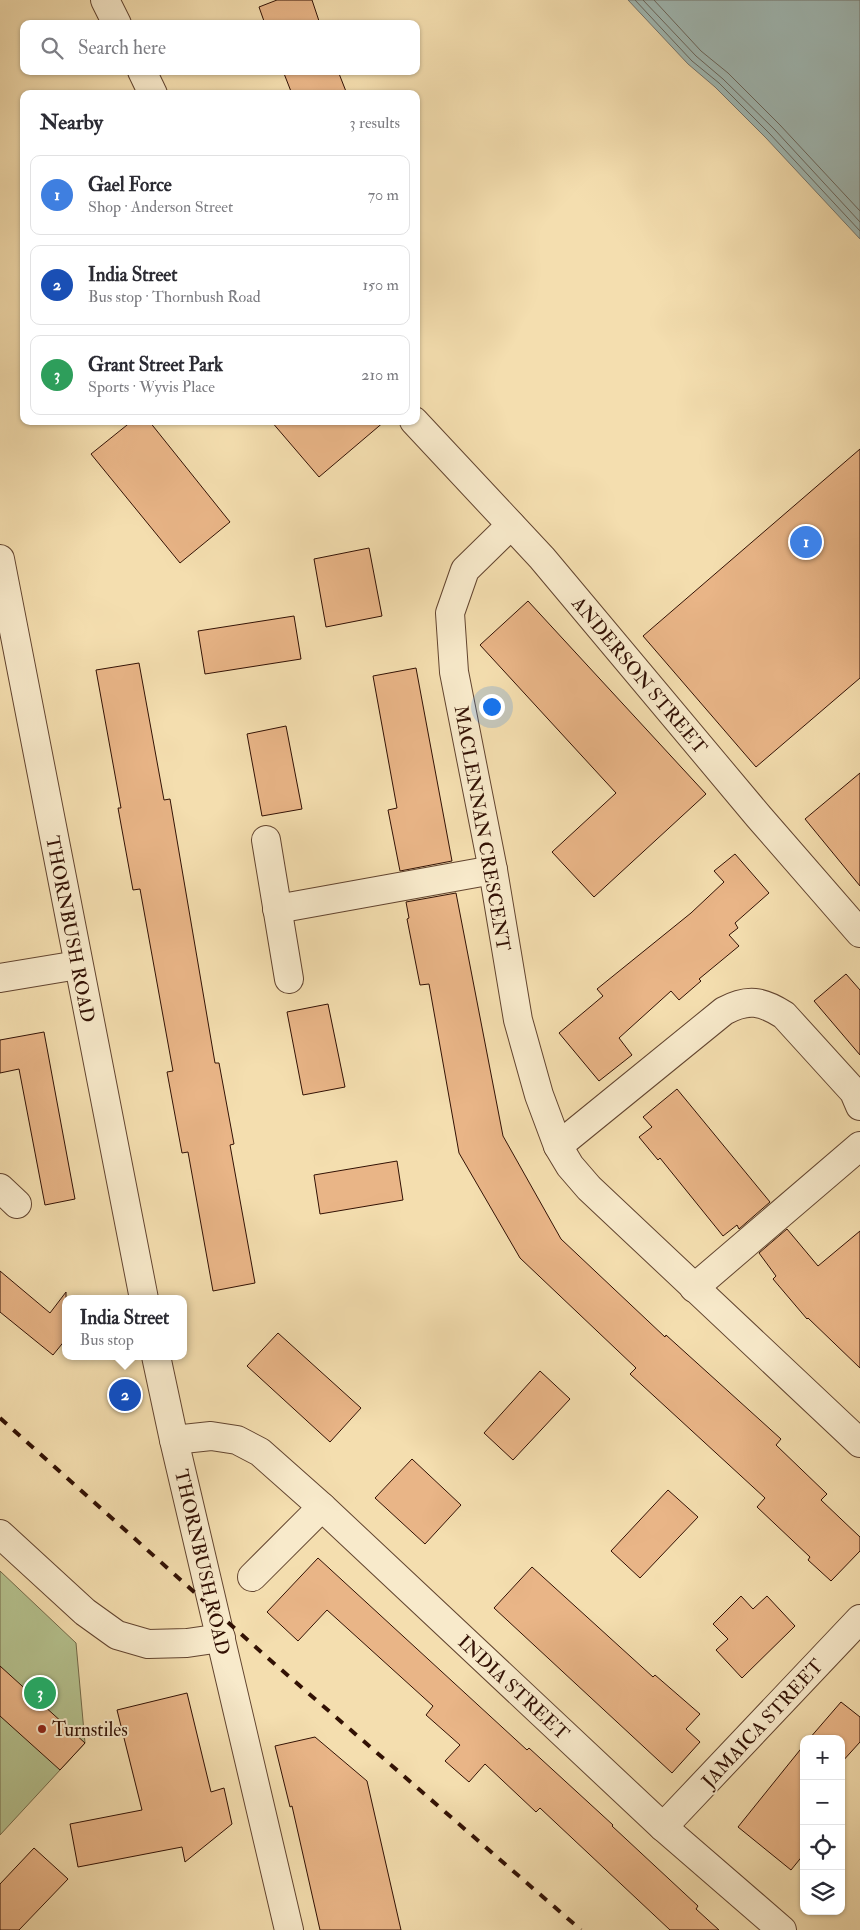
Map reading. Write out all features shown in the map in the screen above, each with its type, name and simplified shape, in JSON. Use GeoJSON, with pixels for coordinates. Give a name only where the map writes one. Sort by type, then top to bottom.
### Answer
{"type":"FeatureCollection","features":[{"type":"Feature","properties":{"kind":"street"},"geometry":{"type":"LineString","coordinates":[[105,0],[115,20]]}},
{"type":"Feature","properties":{"kind":"street"},"geometry":{"type":"LineString","coordinates":[[144,75],[151,90]]}},
{"type":"Feature","properties":{"kind":"street","name":"ANDERSON STREET"},"geometry":{"type":"LineString","coordinates":[[418,425],[542,558],[759,817],[860,933]]}},
{"type":"Feature","properties":{"kind":"street","name":"MACLENNAN CRESCENT"},"geometry":{"type":"LineString","coordinates":[[511,526],[465,570],[450,613],[454,672],[493,870],[518,1020],[539,1095],[558,1146],[570,1166],[589,1188],[860,1443]]}},
{"type":"Feature","properties":{"kind":"street","name":"THORNBUSH ROAD"},"geometry":{"type":"LineString","coordinates":[[0,559],[143,1295]]}},
{"type":"Feature","properties":{"kind":"street"},"geometry":{"type":"LineString","coordinates":[[266,840],[289,978]]}},
{"type":"Feature","properties":{"kind":"street"},"geometry":{"type":"LineString","coordinates":[[277,909],[493,870]]}},
{"type":"Feature","properties":{"kind":"street"},"geometry":{"type":"LineString","coordinates":[[0,978],[78,965]]}},
{"type":"Feature","properties":{"kind":"street"},"geometry":{"type":"LineString","coordinates":[[558,1146],[724,1011],[737,1004],[753,1002],[770,1006],[784,1015],[854,1092],[860,1106]]}},
{"type":"Feature","properties":{"kind":"street"},"geometry":{"type":"LineString","coordinates":[[694,1288],[860,1146]]}},
{"type":"Feature","properties":{"kind":"street","name":"THORNBUSH ROAD"},"geometry":{"type":"LineString","coordinates":[[157,1360],[288,1930]]}},
{"type":"Feature","properties":{"kind":"street"},"geometry":{"type":"LineString","coordinates":[[174,1440],[211,1436],[238,1440],[260,1452],[322,1507],[252,1577]]}},
{"type":"Feature","properties":{"kind":"street","name":"INDIA STREET"},"geometry":{"type":"LineString","coordinates":[[322,1507],[664,1828],[782,1930]]}},
{"type":"Feature","properties":{"kind":"street"},"geometry":{"type":"LineString","coordinates":[[0,1534],[85,1612],[117,1634],[148,1644],[221,1638]]}},
{"type":"Feature","properties":{"kind":"street","name":"JAMAICA STREET"},"geometry":{"type":"LineString","coordinates":[[664,1828],[860,1619]]}},
{"type":"Feature","properties":{"kind":"green space"},"geometry":{"type":"Polygon","coordinates":[[[0,1571],[76,1643],[85,1743],[0,1835],[0,1571]]]}},
{"type":"Feature","properties":{"kind":"water"},"geometry":{"type":"Polygon","coordinates":[[[628,0],[860,0],[860,239],[766,138],[715,87],[688,64],[628,0]]]}},
{"type":"Feature","properties":{"kind":"building"},"geometry":{"type":"Polygon","coordinates":[[[277,0],[312,0],[319,20],[264,20],[259,7],[277,0]]]}},
{"type":"Feature","properties":{"kind":"building"},"geometry":{"type":"Polygon","coordinates":[[[285,75],[340,75],[345,90],[290,90],[285,75]]]}},
{"type":"Feature","properties":{"kind":"building"},"geometry":{"type":"Polygon","coordinates":[[[127,425],[152,425],[230,522],[180,563],[91,454],[127,425]]]}},
{"type":"Feature","properties":{"kind":"building"},"geometry":{"type":"Polygon","coordinates":[[[274,425],[380,425],[319,477],[274,425]]]}},
{"type":"Feature","properties":{"kind":"building"},"geometry":{"type":"Polygon","coordinates":[[[860,449],[860,678],[756,767],[643,636],[860,449]]]}},
{"type":"Feature","properties":{"kind":"building"},"geometry":{"type":"Polygon","coordinates":[[[369,548],[382,616],[326,627],[314,559],[369,548]]]}},
{"type":"Feature","properties":{"kind":"building"},"geometry":{"type":"Polygon","coordinates":[[[528,601],[706,794],[594,897],[552,852],[616,793],[480,645],[528,601]]]}},
{"type":"Feature","properties":{"kind":"building"},"geometry":{"type":"Polygon","coordinates":[[[294,616],[301,659],[205,674],[198,631],[294,616]]]}},
{"type":"Feature","properties":{"kind":"building"},"geometry":{"type":"Polygon","coordinates":[[[139,663],[164,800],[170,799],[215,1063],[219,1063],[234,1144],[230,1145],[255,1283],[213,1291],[188,1152],[182,1153],[167,1072],[173,1071],[140,889],[133,890],[118,808],[121,808],[96,670],[139,663]]]}},
{"type":"Feature","properties":{"kind":"building"},"geometry":{"type":"Polygon","coordinates":[[[416,668],[452,861],[400,871],[388,810],[397,808],[373,676],[416,668]]]}},
{"type":"Feature","properties":{"kind":"building"},"geometry":{"type":"Polygon","coordinates":[[[286,726],[302,809],[262,816],[247,734],[286,726]]]}},
{"type":"Feature","properties":{"kind":"building"},"geometry":{"type":"Polygon","coordinates":[[[860,773],[860,886],[805,819],[860,773]]]}},
{"type":"Feature","properties":{"kind":"building"},"geometry":{"type":"Polygon","coordinates":[[[735,854],[769,893],[735,923],[738,928],[729,935],[739,946],[699,979],[701,981],[679,1000],[671,991],[619,1038],[632,1055],[599,1081],[559,1033],[603,996],[597,989],[691,913],[724,882],[714,871],[735,854]]]}},
{"type":"Feature","properties":{"kind":"building"},"geometry":{"type":"Polygon","coordinates":[[[456,893],[503,1136],[561,1239],[665,1337],[666,1335],[781,1439],[776,1445],[827,1494],[821,1500],[860,1537],[860,1551],[831,1581],[808,1560],[810,1557],[757,1507],[765,1498],[630,1374],[636,1368],[520,1258],[459,1153],[429,984],[420,985],[407,919],[409,918],[406,902],[456,893]]]}},
{"type":"Feature","properties":{"kind":"building"},"geometry":{"type":"Polygon","coordinates":[[[846,974],[860,990],[860,1055],[814,1001],[846,974]]]}},
{"type":"Feature","properties":{"kind":"building"},"geometry":{"type":"Polygon","coordinates":[[[328,1004],[345,1087],[303,1095],[287,1012],[328,1004]]]}},
{"type":"Feature","properties":{"kind":"building"},"geometry":{"type":"Polygon","coordinates":[[[44,1032],[75,1199],[45,1205],[19,1069],[0,1073],[0,1040],[44,1032]]]}},
{"type":"Feature","properties":{"kind":"building"},"geometry":{"type":"Polygon","coordinates":[[[677,1089],[770,1202],[739,1229],[737,1225],[723,1236],[660,1158],[658,1160],[639,1137],[652,1127],[643,1117],[677,1089]]]}},
{"type":"Feature","properties":{"kind":"building"},"geometry":{"type":"Polygon","coordinates":[[[397,1161],[403,1200],[320,1214],[314,1175],[397,1161]]]}},
{"type":"Feature","properties":{"kind":"building"},"geometry":{"type":"Polygon","coordinates":[[[787,1229],[818,1266],[860,1231],[860,1368],[807,1319],[773,1279],[776,1276],[759,1253],[787,1229]]]}},
{"type":"Feature","properties":{"kind":"building"},"geometry":{"type":"Polygon","coordinates":[[[0,1271],[50,1313],[62,1297],[62,1344],[53,1355],[0,1312],[0,1271]]]}},
{"type":"Feature","properties":{"kind":"building"},"geometry":{"type":"Polygon","coordinates":[[[278,1333],[361,1408],[330,1442],[247,1366],[278,1333]]]}},
{"type":"Feature","properties":{"kind":"building"},"geometry":{"type":"Polygon","coordinates":[[[540,1371],[570,1399],[513,1460],[484,1433],[540,1371]]]}},
{"type":"Feature","properties":{"kind":"building"},"geometry":{"type":"Polygon","coordinates":[[[412,1459],[461,1505],[425,1544],[375,1498],[412,1459]]]}},
{"type":"Feature","properties":{"kind":"building"},"geometry":{"type":"Polygon","coordinates":[[[668,1490],[698,1517],[640,1578],[611,1551],[668,1490]]]}},
{"type":"Feature","properties":{"kind":"building"},"geometry":{"type":"Polygon","coordinates":[[[318,1558],[527,1750],[529,1748],[613,1825],[698,1906],[696,1909],[719,1930],[670,1930],[540,1808],[536,1812],[485,1764],[469,1782],[445,1761],[460,1745],[426,1715],[433,1706],[327,1610],[298,1641],[267,1612],[318,1558]]]}},
{"type":"Feature","properties":{"kind":"building"},"geometry":{"type":"Polygon","coordinates":[[[532,1567],[653,1677],[655,1675],[700,1714],[686,1729],[700,1742],[672,1773],[494,1608],[532,1567]]]}},
{"type":"Feature","properties":{"kind":"building"},"geometry":{"type":"Polygon","coordinates":[[[741,1596],[753,1609],[767,1596],[795,1626],[742,1678],[716,1650],[728,1639],[713,1624],[741,1596]]]}},
{"type":"Feature","properties":{"kind":"building","name":"Turnstiles"},"geometry":{"type":"Polygon","coordinates":[[[0,1666],[85,1743],[60,1770],[0,1716],[0,1666]]]}},
{"type":"Feature","properties":{"kind":"building"},"geometry":{"type":"Polygon","coordinates":[[[187,1693],[211,1792],[224,1788],[232,1824],[185,1862],[182,1847],[78,1867],[70,1824],[142,1810],[117,1710],[187,1693]]]}},
{"type":"Feature","properties":{"kind":"building"},"geometry":{"type":"Polygon","coordinates":[[[841,1702],[860,1717],[860,1742],[845,1759],[845,1735],[812,1735],[841,1702]]]}},
{"type":"Feature","properties":{"kind":"building"},"geometry":{"type":"Polygon","coordinates":[[[315,1737],[367,1781],[401,1930],[320,1930],[292,1806],[290,1807],[275,1746],[315,1737]]]}},
{"type":"Feature","properties":{"kind":"building"},"geometry":{"type":"Polygon","coordinates":[[[800,1750],[800,1859],[791,1870],[738,1827],[800,1750]]]}},
{"type":"Feature","properties":{"kind":"building"},"geometry":{"type":"Polygon","coordinates":[[[34,1848],[68,1879],[19,1930],[0,1930],[0,1884],[34,1848]]]}},
{"type":"Feature","properties":{"kind":"railway"},"geometry":{"type":"LineString","coordinates":[[0,1418],[269,1659],[581,1930]]}},
{"type":"Feature","properties":{"kind":"place","name":"Gael Force"},"geometry":{"type":"Point","coordinates":[806,542]}},
{"type":"Feature","properties":{"kind":"place","name":"India Street"},"geometry":{"type":"Point","coordinates":[125,1395]}},
{"type":"Feature","properties":{"kind":"place","name":"Grant Street Park"},"geometry":{"type":"Point","coordinates":[40,1693]}},
{"type":"Feature","properties":{"kind":"place","name":"Turnstiles"},"geometry":{"type":"Point","coordinates":[42,1729]}}]}
